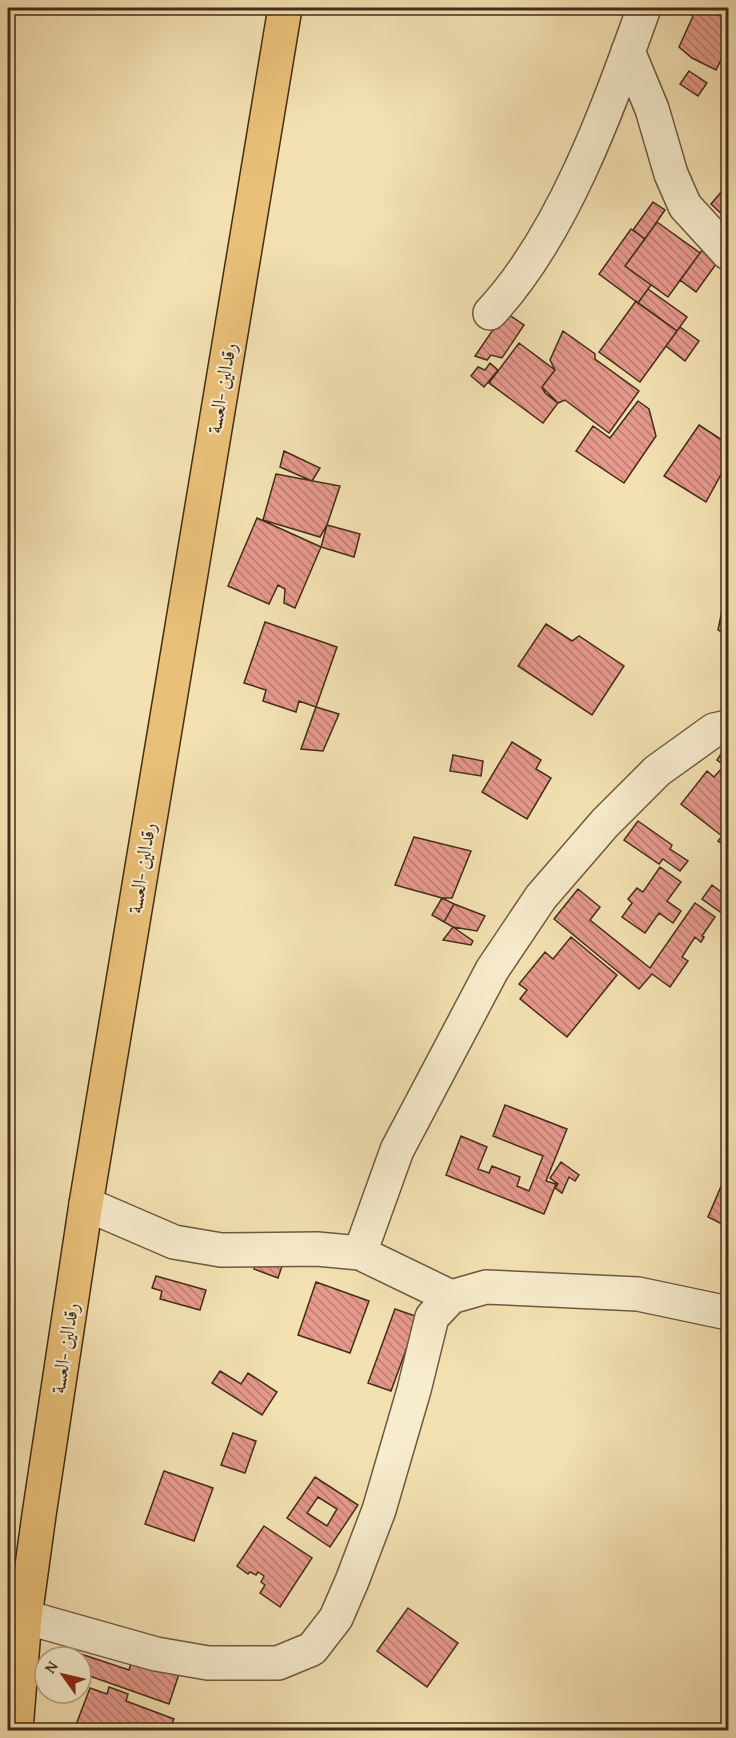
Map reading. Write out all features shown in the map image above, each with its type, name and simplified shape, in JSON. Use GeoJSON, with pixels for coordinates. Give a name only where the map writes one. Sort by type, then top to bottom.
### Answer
{"type":"FeatureCollection","features":[{"type":"Feature","properties":{"kind":"main road","name":"رقدالين -العسة"},"geometry":{"type":"LineString","coordinates":[[16,1731],[25,1617],[86,1204],[285,8]]}},
{"type":"Feature","properties":{"kind":"street"},"geometry":{"type":"LineString","coordinates":[[490,313],[515,286],[539,251],[596,135],[644,8]]}},
{"type":"Feature","properties":{"kind":"street"},"geometry":{"type":"LineString","coordinates":[[628,51],[652,109],[671,174],[685,206],[729,254]]}},
{"type":"Feature","properties":{"kind":"street"},"geometry":{"type":"LineString","coordinates":[[360,1253],[397,1150],[492,969],[542,897],[605,823],[657,771],[714,730],[729,727]]}},
{"type":"Feature","properties":{"kind":"street"},"geometry":{"type":"LineString","coordinates":[[86,1204],[174,1242],[221,1250],[317,1249],[360,1253],[451,1297]]}},
{"type":"Feature","properties":{"kind":"street"},"geometry":{"type":"LineString","coordinates":[[25,1617],[156,1654],[208,1663],[278,1663],[312,1650],[336,1618],[380,1510],[432,1317],[451,1297],[486,1287],[638,1294],[729,1313]]}},
{"type":"Feature","properties":{"kind":"building"},"geometry":{"type":"Polygon","coordinates":[[[693,8],[703,8],[728,19],[725,33],[728,35],[728,46],[716,70],[692,58],[679,47],[693,16],[689,13],[693,8]]]}},
{"type":"Feature","properties":{"kind":"building"},"geometry":{"type":"Polygon","coordinates":[[[689,71],[707,83],[698,96],[680,84],[689,71]]]}},
{"type":"Feature","properties":{"kind":"building"},"geometry":{"type":"Polygon","coordinates":[[[728,184],[728,220],[711,204],[728,184]]]}},
{"type":"Feature","properties":{"kind":"building"},"geometry":{"type":"Polygon","coordinates":[[[653,202],[665,210],[645,239],[633,230],[653,202]]]}},
{"type":"Feature","properties":{"kind":"building"},"geometry":{"type":"Polygon","coordinates":[[[657,222],[700,253],[668,297],[625,266],[657,222]]]}},
{"type":"Feature","properties":{"kind":"building"},"geometry":{"type":"Polygon","coordinates":[[[631,229],[645,239],[625,266],[651,285],[638,303],[599,274],[631,229]]]}},
{"type":"Feature","properties":{"kind":"building"},"geometry":{"type":"Polygon","coordinates":[[[703,249],[719,260],[696,292],[680,280],[703,249]]]}},
{"type":"Feature","properties":{"kind":"building"},"geometry":{"type":"Polygon","coordinates":[[[648,289],[687,317],[677,331],[638,303],[648,289]]]}},
{"type":"Feature","properties":{"kind":"building"},"geometry":{"type":"Polygon","coordinates":[[[636,301],[677,331],[640,382],[599,352],[636,301]]]}},
{"type":"Feature","properties":{"kind":"building"},"geometry":{"type":"Polygon","coordinates":[[[505,312],[524,325],[502,358],[491,355],[487,360],[475,356],[505,312]]]}},
{"type":"Feature","properties":{"kind":"building"},"geometry":{"type":"Polygon","coordinates":[[[680,327],[699,341],[685,361],[666,346],[680,327]]]}},
{"type":"Feature","properties":{"kind":"building"},"geometry":{"type":"Polygon","coordinates":[[[563,331],[595,354],[595,359],[639,391],[609,433],[565,400],[558,403],[542,387],[555,370],[550,360],[563,331]]]}},
{"type":"Feature","properties":{"kind":"building"},"geometry":{"type":"Polygon","coordinates":[[[519,343],[555,370],[542,387],[545,393],[558,403],[543,423],[489,383],[519,343]]]}},
{"type":"Feature","properties":{"kind":"building"},"geometry":{"type":"Polygon","coordinates":[[[490,363],[498,370],[484,387],[471,376],[478,367],[485,370],[490,363]]]}},
{"type":"Feature","properties":{"kind":"building"},"geometry":{"type":"Polygon","coordinates":[[[638,401],[649,409],[656,436],[624,483],[576,451],[593,426],[610,438],[638,401]]]}},
{"type":"Feature","properties":{"kind":"building"},"geometry":{"type":"Polygon","coordinates":[[[699,425],[728,444],[728,475],[723,471],[706,502],[664,476],[699,425]]]}},
{"type":"Feature","properties":{"kind":"building"},"geometry":{"type":"Polygon","coordinates":[[[284,451],[320,468],[312,481],[280,467],[284,451]]]}},
{"type":"Feature","properties":{"kind":"building"},"geometry":{"type":"Polygon","coordinates":[[[276,474],[340,486],[327,525],[320,537],[263,520],[276,474]]]}},
{"type":"Feature","properties":{"kind":"building"},"geometry":{"type":"Polygon","coordinates":[[[257,518],[321,547],[295,608],[284,603],[285,589],[278,585],[269,604],[228,586],[257,518]]]}},
{"type":"Feature","properties":{"kind":"building"},"geometry":{"type":"Polygon","coordinates":[[[327,525],[360,534],[354,557],[321,547],[327,525]]]}},
{"type":"Feature","properties":{"kind":"building"},"geometry":{"type":"Polygon","coordinates":[[[728,587],[728,636],[718,630],[728,587]]]}},
{"type":"Feature","properties":{"kind":"building"},"geometry":{"type":"Polygon","coordinates":[[[265,622],[337,647],[316,707],[299,701],[296,712],[263,701],[266,690],[244,683],[265,622]]]}},
{"type":"Feature","properties":{"kind":"building"},"geometry":{"type":"Polygon","coordinates":[[[546,624],[572,641],[579,636],[624,666],[592,715],[518,666],[546,624]]]}},
{"type":"Feature","properties":{"kind":"building"},"geometry":{"type":"Polygon","coordinates":[[[316,707],[339,714],[323,751],[301,749],[316,707]]]}},
{"type":"Feature","properties":{"kind":"building"},"geometry":{"type":"Polygon","coordinates":[[[512,742],[541,760],[536,769],[551,778],[527,819],[482,792],[512,742]]]}},
{"type":"Feature","properties":{"kind":"building"},"geometry":{"type":"Polygon","coordinates":[[[728,743],[728,768],[717,760],[728,743]]]}},
{"type":"Feature","properties":{"kind":"building"},"geometry":{"type":"Polygon","coordinates":[[[453,755],[483,761],[481,776],[450,771],[453,755]]]}},
{"type":"Feature","properties":{"kind":"building"},"geometry":{"type":"Polygon","coordinates":[[[723,767],[727,770],[724,774],[728,778],[728,848],[718,841],[722,836],[681,804],[707,771],[714,777],[723,767]]]}},
{"type":"Feature","properties":{"kind":"building"},"geometry":{"type":"Polygon","coordinates":[[[638,821],[672,845],[670,849],[688,861],[680,871],[663,859],[659,864],[624,840],[638,821]]]}},
{"type":"Feature","properties":{"kind":"building"},"geometry":{"type":"Polygon","coordinates":[[[414,837],[471,851],[452,898],[442,898],[395,885],[414,837]]]}},
{"type":"Feature","properties":{"kind":"building"},"geometry":{"type":"Polygon","coordinates":[[[660,867],[681,882],[667,901],[681,911],[673,923],[659,913],[645,933],[622,917],[632,903],[628,899],[637,888],[643,892],[660,867]]]}},
{"type":"Feature","properties":{"kind":"building"},"geometry":{"type":"Polygon","coordinates":[[[712,885],[728,897],[726,916],[702,899],[712,885]]]}},
{"type":"Feature","properties":{"kind":"building"},"geometry":{"type":"Polygon","coordinates":[[[578,889],[600,907],[590,920],[650,968],[695,903],[715,917],[702,936],[704,937],[701,942],[695,937],[682,957],[688,961],[670,987],[652,974],[639,989],[554,919],[578,889]]]}},
{"type":"Feature","properties":{"kind":"building"},"geometry":{"type":"Polygon","coordinates":[[[442,898],[454,904],[444,922],[432,915],[442,898]]]}},
{"type":"Feature","properties":{"kind":"building"},"geometry":{"type":"Polygon","coordinates":[[[454,904],[485,916],[477,931],[453,927],[444,922],[454,904]]]}},
{"type":"Feature","properties":{"kind":"building"},"geometry":{"type":"Polygon","coordinates":[[[453,927],[473,941],[471,945],[443,940],[453,927]]]}},
{"type":"Feature","properties":{"kind":"building"},"geometry":{"type":"Polygon","coordinates":[[[571,937],[617,975],[567,1037],[520,999],[527,990],[519,984],[545,952],[553,959],[571,937]]]}},
{"type":"Feature","properties":{"kind":"building"},"geometry":{"type":"Polygon","coordinates":[[[505,1105],[567,1129],[546,1181],[556,1184],[544,1214],[446,1175],[461,1136],[487,1147],[478,1169],[489,1173],[492,1166],[520,1177],[517,1186],[529,1191],[543,1156],[493,1136],[505,1105]]]}},
{"type":"Feature","properties":{"kind":"building"},"geometry":{"type":"Polygon","coordinates":[[[561,1162],[579,1175],[575,1181],[569,1177],[562,1193],[555,1188],[558,1184],[550,1178],[561,1162]]]}},
{"type":"Feature","properties":{"kind":"building"},"geometry":{"type":"Polygon","coordinates":[[[728,1170],[728,1227],[708,1217],[728,1170]]]}},
{"type":"Feature","properties":{"kind":"building"},"geometry":{"type":"Polygon","coordinates":[[[259,1255],[283,1263],[278,1278],[254,1269],[259,1255]]]}},
{"type":"Feature","properties":{"kind":"building"},"geometry":{"type":"Polygon","coordinates":[[[156,1276],[206,1290],[200,1310],[160,1299],[162,1291],[152,1288],[156,1276]]]}},
{"type":"Feature","properties":{"kind":"building"},"geometry":{"type":"Polygon","coordinates":[[[316,1282],[369,1301],[350,1353],[298,1335],[316,1282]]]}},
{"type":"Feature","properties":{"kind":"building"},"geometry":{"type":"Polygon","coordinates":[[[395,1309],[418,1317],[391,1391],[368,1383],[395,1309]]]}},
{"type":"Feature","properties":{"kind":"building"},"geometry":{"type":"Polygon","coordinates":[[[220,1371],[241,1384],[248,1373],[277,1392],[262,1415],[212,1383],[220,1371]]]}},
{"type":"Feature","properties":{"kind":"building"},"geometry":{"type":"Polygon","coordinates":[[[233,1433],[256,1441],[245,1473],[221,1465],[233,1433]]]}},
{"type":"Feature","properties":{"kind":"building"},"geometry":{"type":"Polygon","coordinates":[[[164,1471],[213,1488],[194,1541],[145,1524],[164,1471]]]}},
{"type":"Feature","properties":{"kind":"building"},"geometry":{"type":"Polygon","coordinates":[[[315,1477],[358,1505],[330,1547],[287,1518],[315,1477]],[[318,1497],[307,1513],[327,1526],[337,1509],[318,1497]]]}},
{"type":"Feature","properties":{"kind":"building"},"geometry":{"type":"Polygon","coordinates":[[[264,1526],[312,1558],[280,1607],[260,1593],[265,1585],[261,1582],[264,1576],[258,1572],[256,1575],[250,1572],[248,1574],[237,1566],[264,1526]]]}},
{"type":"Feature","properties":{"kind":"building"},"geometry":{"type":"Polygon","coordinates":[[[408,1608],[458,1643],[427,1687],[377,1651],[408,1608]]]}},
{"type":"Feature","properties":{"kind":"building"},"geometry":{"type":"Polygon","coordinates":[[[93,1658],[129,1670],[132,1660],[181,1668],[169,1704],[93,1677],[93,1658]]]}},
{"type":"Feature","properties":{"kind":"building"},"geometry":{"type":"Polygon","coordinates":[[[109,1687],[128,1694],[126,1701],[174,1719],[169,1730],[74,1730],[84,1705],[93,1705],[93,1689],[107,1694],[109,1687]]]}}]}
